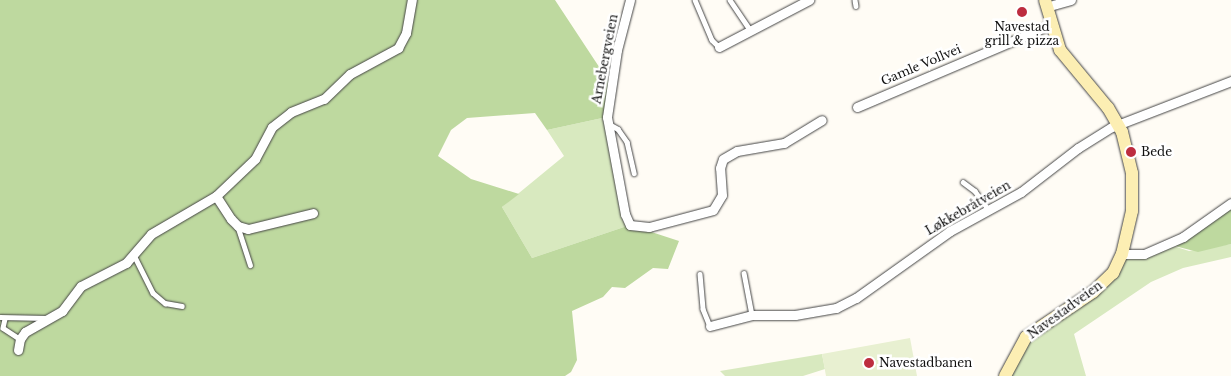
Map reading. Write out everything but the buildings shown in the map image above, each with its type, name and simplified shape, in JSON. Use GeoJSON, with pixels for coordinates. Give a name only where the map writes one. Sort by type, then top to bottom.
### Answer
{"type":"FeatureCollection","features":[{"type":"Feature","properties":{"kind":"street"},"geometry":{"type":"LineString","coordinates":[[18,350],[20,339],[48,318],[62,311],[81,286],[126,263],[151,234],[216,196],[254,159],[272,127],[291,112],[324,98],[350,74],[398,48],[406,33],[412,0]]}},
{"type":"Feature","properties":{"kind":"street","name":"Arnebergveien"},"geometry":{"type":"LineString","coordinates":[[630,0],[617,50],[608,124],[624,214],[630,225],[640,228],[713,210],[722,195],[720,168],[723,159],[737,151],[784,143],[822,120]]}},
{"type":"Feature","properties":{"kind":"street"},"geometry":{"type":"LineString","coordinates":[[720,46],[809,0]]}},
{"type":"Feature","properties":{"kind":"street"},"geometry":{"type":"LineString","coordinates":[[1045,4],[1071,0]]}},
{"type":"Feature","properties":{"kind":"street","name":"Navestadveien"},"geometry":{"type":"LineString","coordinates":[[1005,376],[1026,337],[1105,282],[1122,254],[1133,196],[1127,149],[1118,125],[1060,50],[1050,25],[1045,4]]}},
{"type":"Feature","properties":{"kind":"street","name":"Gamle Vollvei"},"geometry":{"type":"LineString","coordinates":[[858,107],[1050,25]]}},
{"type":"Feature","properties":{"kind":"street","name":"Løkkebråtveien"},"geometry":{"type":"LineString","coordinates":[[710,326],[752,315],[795,315],[836,308],[856,298],[915,254],[988,209],[1021,192],[1078,148],[1118,125],[1231,81]]}},
{"type":"Feature","properties":{"kind":"street"},"geometry":{"type":"LineString","coordinates":[[216,196],[238,226],[248,229],[266,227],[314,213]]}},
{"type":"Feature","properties":{"kind":"street"},"geometry":{"type":"LineString","coordinates":[[1122,254],[1144,254],[1183,237],[1231,203]]}},
{"type":"Feature","properties":{"kind":"lane"},"geometry":{"type":"LineString","coordinates":[[695,0],[712,40],[720,46]]}},
{"type":"Feature","properties":{"kind":"lane"},"geometry":{"type":"LineString","coordinates":[[730,0],[751,31]]}},
{"type":"Feature","properties":{"kind":"lane"},"geometry":{"type":"LineString","coordinates":[[855,0],[856,6]]}},
{"type":"Feature","properties":{"kind":"lane"},"geometry":{"type":"LineString","coordinates":[[608,124],[618,129],[626,142],[634,173]]}},
{"type":"Feature","properties":{"kind":"lane"},"geometry":{"type":"LineString","coordinates":[[963,182],[975,192],[988,209]]}},
{"type":"Feature","properties":{"kind":"lane"},"geometry":{"type":"LineString","coordinates":[[238,226],[250,265]]}},
{"type":"Feature","properties":{"kind":"lane"},"geometry":{"type":"LineString","coordinates":[[134,255],[153,293],[165,303],[182,306]]}},
{"type":"Feature","properties":{"kind":"lane"},"geometry":{"type":"LineString","coordinates":[[744,273],[752,315]]}},
{"type":"Feature","properties":{"kind":"lane"},"geometry":{"type":"LineString","coordinates":[[700,274],[703,309],[710,326]]}},
{"type":"Feature","properties":{"kind":"lane"},"geometry":{"type":"LineString","coordinates":[[20,339],[4,328],[2,318],[8,316],[48,318]]}},
{"type":"Feature","properties":{"kind":"green space"},"geometry":{"type":"Polygon","coordinates":[[[0,0],[555,0],[611,85],[607,117],[547,130],[535,113],[467,118],[451,130],[438,156],[471,179],[519,194],[502,207],[532,258],[630,225],[679,241],[668,269],[653,268],[625,288],[612,287],[603,297],[572,311],[577,360],[571,372],[565,376],[0,376],[0,0]]]}},
{"type":"Feature","properties":{"kind":"green space"},"geometry":{"type":"Polygon","coordinates":[[[607,117],[630,225],[532,258],[502,207],[564,156],[547,130],[607,117]]]}},
{"type":"Feature","properties":{"kind":"green space"},"geometry":{"type":"Polygon","coordinates":[[[1231,203],[1231,244],[1198,252],[1167,244],[1231,203]]]}},
{"type":"Feature","properties":{"kind":"green space"},"geometry":{"type":"Polygon","coordinates":[[[1167,244],[1189,251],[1231,244],[1231,257],[1183,268],[1151,282],[1074,334],[1086,376],[1005,376],[1016,352],[1093,292],[1122,254],[1134,256],[1167,244]]]}},
{"type":"Feature","properties":{"kind":"green space","name":"Navestadbanen"},"geometry":{"type":"Polygon","coordinates":[[[910,338],[917,376],[826,376],[822,354],[910,338]]]}},
{"type":"Feature","properties":{"kind":"green space"},"geometry":{"type":"Polygon","coordinates":[[[822,354],[825,369],[803,376],[725,376],[720,371],[822,354]]]}},
{"type":"Feature","properties":{"kind":"place","name":"Navestad grill & pizza"},"geometry":{"type":"Point","coordinates":[1022,12]}},
{"type":"Feature","properties":{"kind":"place","name":"Bede"},"geometry":{"type":"Point","coordinates":[1131,152]}},
{"type":"Feature","properties":{"kind":"place","name":"Navestadbanen"},"geometry":{"type":"Point","coordinates":[869,363]}}]}
